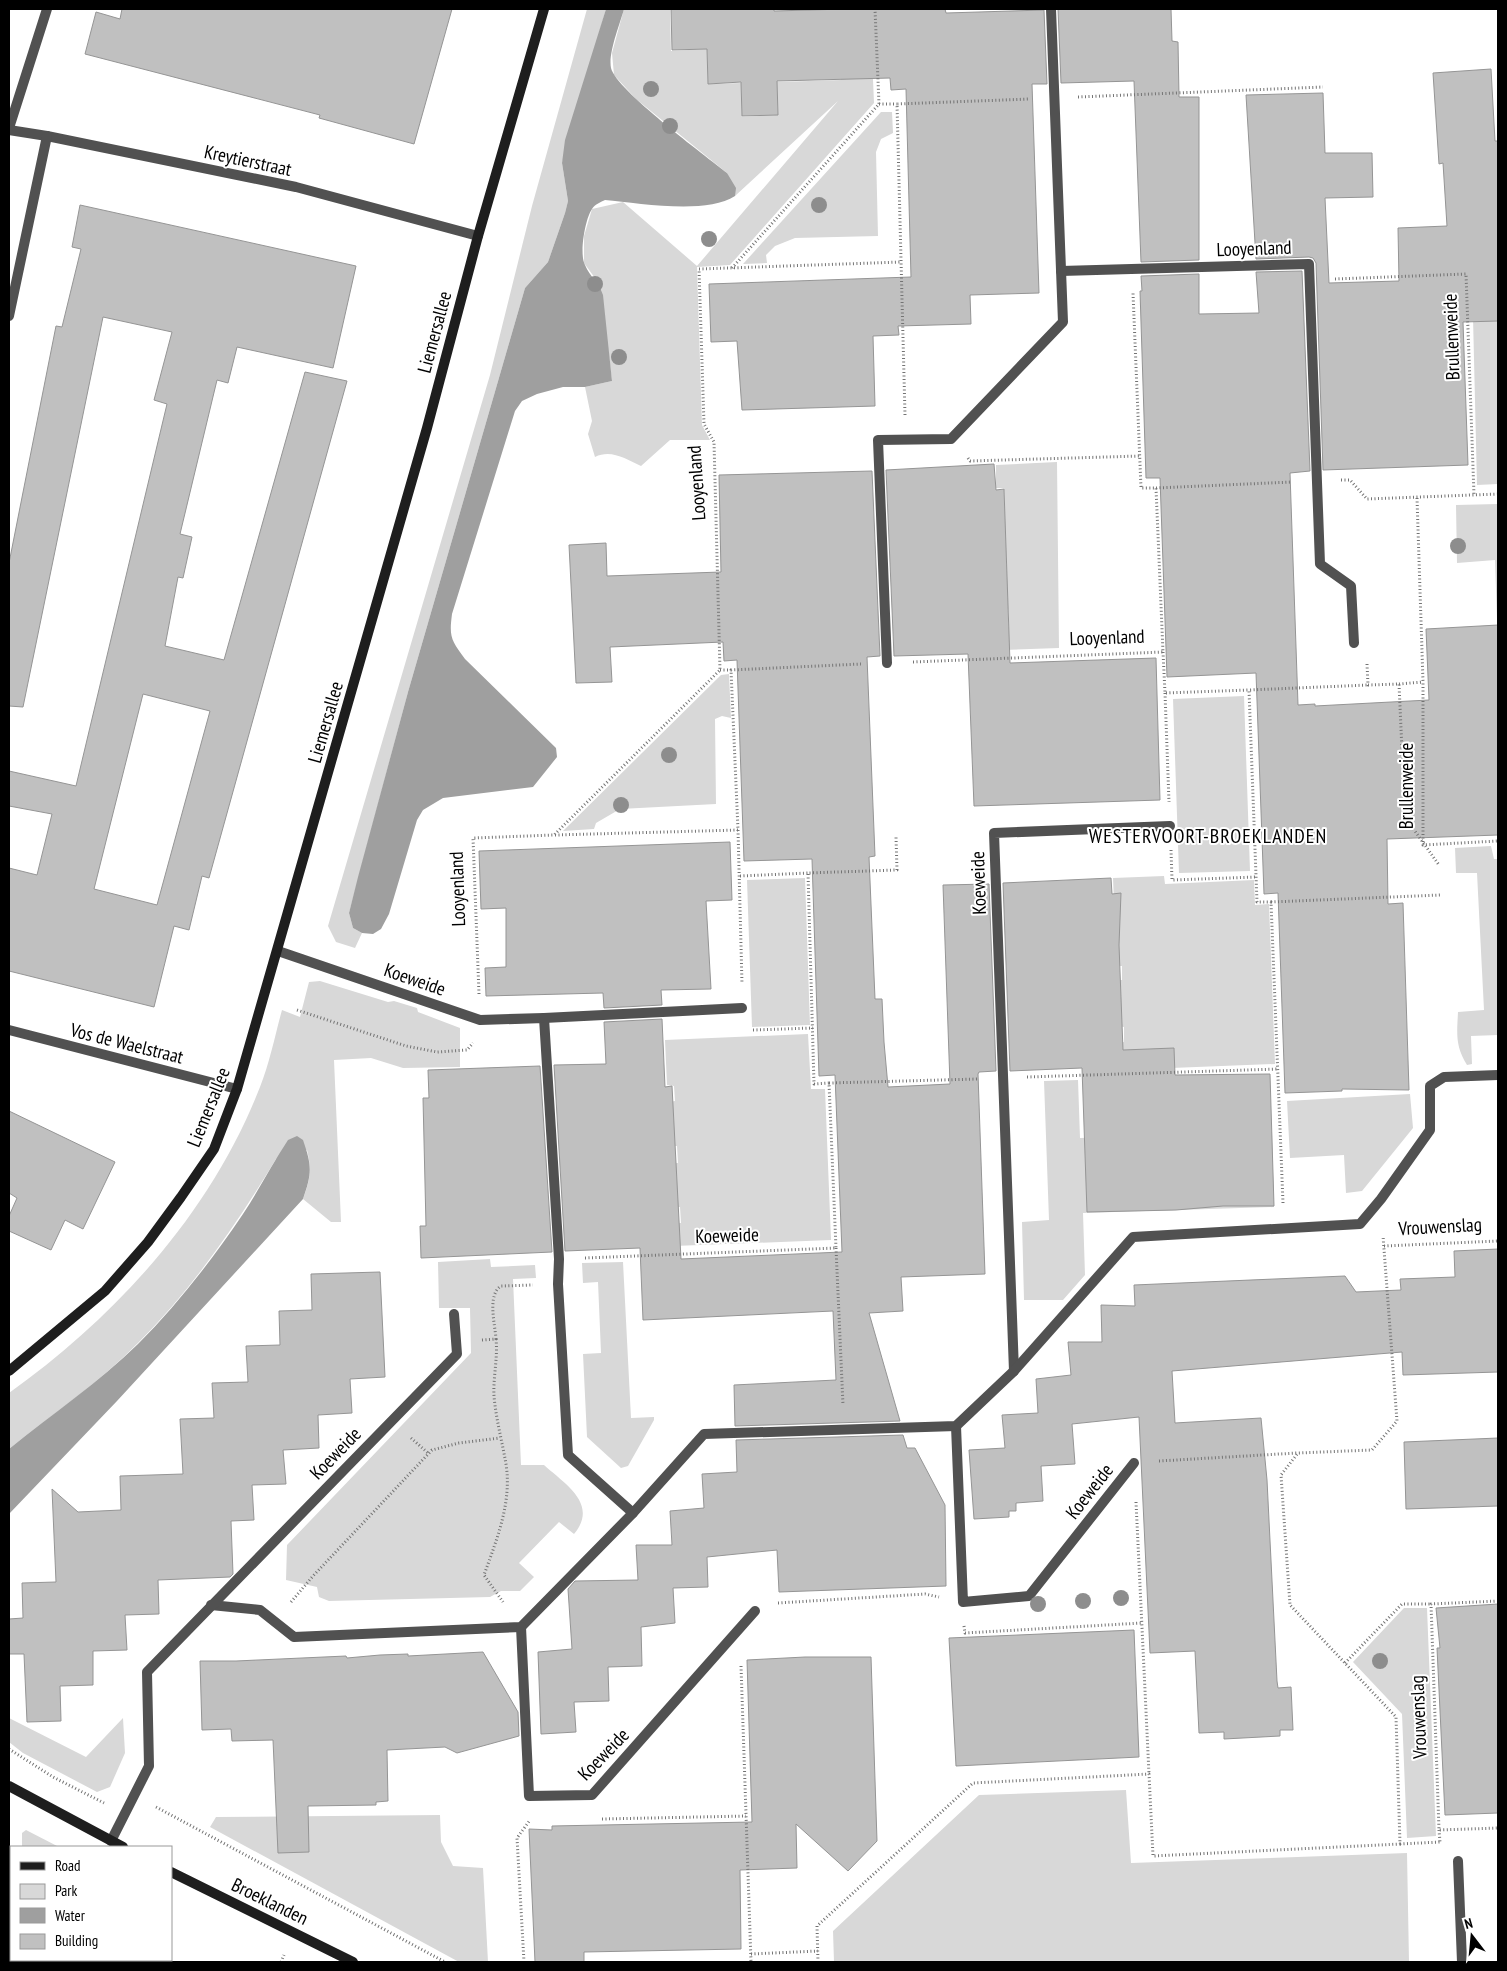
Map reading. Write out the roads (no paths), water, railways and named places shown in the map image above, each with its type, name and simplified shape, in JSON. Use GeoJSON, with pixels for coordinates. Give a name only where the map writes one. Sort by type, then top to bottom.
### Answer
{"type":"FeatureCollection","features":[{"type":"Feature","properties":{"kind":"street"},"geometry":{"type":"LineString","coordinates":[[9,129],[47,9]]}},
{"type":"Feature","properties":{"kind":"street","name":"Liemersallee"},"geometry":{"type":"LineString","coordinates":[[9,1371],[105,1291],[148,1242],[182,1197],[214,1149],[237,1089],[278,952],[427,428],[478,236],[544,9]]}},
{"type":"Feature","properties":{"kind":"street"},"geometry":{"type":"LineString","coordinates":[[887,663],[878,440],[951,439],[1063,322],[1050,9]]}},
{"type":"Feature","properties":{"kind":"street","name":"Kreytierstraat"},"geometry":{"type":"LineString","coordinates":[[9,129],[296,188],[478,236]]}},
{"type":"Feature","properties":{"kind":"street"},"geometry":{"type":"LineString","coordinates":[[9,316],[47,136]]}},
{"type":"Feature","properties":{"kind":"street","name":"Looyenland"},"geometry":{"type":"LineString","coordinates":[[1061,271],[1309,264],[1320,564],[1351,586],[1354,644]]}},
{"type":"Feature","properties":{"kind":"street","name":"Koeweide"},"geometry":{"type":"LineString","coordinates":[[1014,1371],[994,833],[1170,826]]}},
{"type":"Feature","properties":{"kind":"street","name":"Koeweide"},"geometry":{"type":"LineString","coordinates":[[278,952],[480,1020],[742,1008]]}},
{"type":"Feature","properties":{"kind":"street"},"geometry":{"type":"LineString","coordinates":[[544,1018],[559,1260],[558,1284],[568,1455],[633,1513]]}},
{"type":"Feature","properties":{"kind":"street","name":"Vos de Waelstraat"},"geometry":{"type":"LineString","coordinates":[[9,1030],[237,1089]]}},
{"type":"Feature","properties":{"kind":"street"},"geometry":{"type":"LineString","coordinates":[[211,1605],[260,1610],[294,1637],[521,1627],[633,1513],[704,1434],[956,1426],[1014,1371],[1133,1237],[1360,1224],[1430,1130],[1430,1086],[1444,1077],[1498,1075]]}},
{"type":"Feature","properties":{"kind":"street","name":"Koeweide"},"geometry":{"type":"LineString","coordinates":[[111,1841],[136,1796],[149,1766],[147,1672],[457,1354],[454,1314]]}},
{"type":"Feature","properties":{"kind":"street","name":"Koeweide"},"geometry":{"type":"LineString","coordinates":[[956,1426],[963,1602],[1029,1596],[1134,1463]]}},
{"type":"Feature","properties":{"kind":"street","name":"Koeweide"},"geometry":{"type":"LineString","coordinates":[[521,1627],[529,1796],[592,1796],[756,1611]]}},
{"type":"Feature","properties":{"kind":"street"},"geometry":{"type":"LineString","coordinates":[[9,1786],[121,1846]]}},
{"type":"Feature","properties":{"kind":"street"},"geometry":{"type":"LineString","coordinates":[[1458,1861],[1462,1962]]}},
{"type":"Feature","properties":{"kind":"street","name":"Broeklanden"},"geometry":{"type":"LineString","coordinates":[[172,1872],[353,1962]]}},
{"type":"Feature","properties":{"kind":"water"},"geometry":{"type":"Polygon","coordinates":[[[606,9],[624,9],[611,55],[611,68],[617,78],[644,106],[727,173],[736,188],[735,196],[722,202],[690,206],[653,205],[605,200],[598,203],[589,214],[584,237],[583,260],[603,295],[612,381],[585,387],[563,387],[537,394],[522,401],[515,411],[451,622],[452,638],[465,659],[556,748],[557,757],[533,787],[443,798],[423,810],[417,820],[389,914],[381,929],[373,934],[362,933],[353,928],[349,913],[358,877],[408,692],[525,288],[548,262],[565,213],[568,201],[562,163],[565,140],[606,9]]]}},
{"type":"Feature","properties":{"kind":"water"},"geometry":{"type":"Polygon","coordinates":[[[297,1136],[303,1140],[310,1170],[303,1199],[117,1401],[9,1514],[9,1449],[107,1372],[152,1329],[180,1298],[219,1248],[243,1214],[288,1140],[297,1136]]]}},
{"type":"Feature","properties":{"kind":"district","name":"WESTERVOORT-BROEKLANDEN"},"geometry":{"type":"Point","coordinates":[1208,836]}}]}
